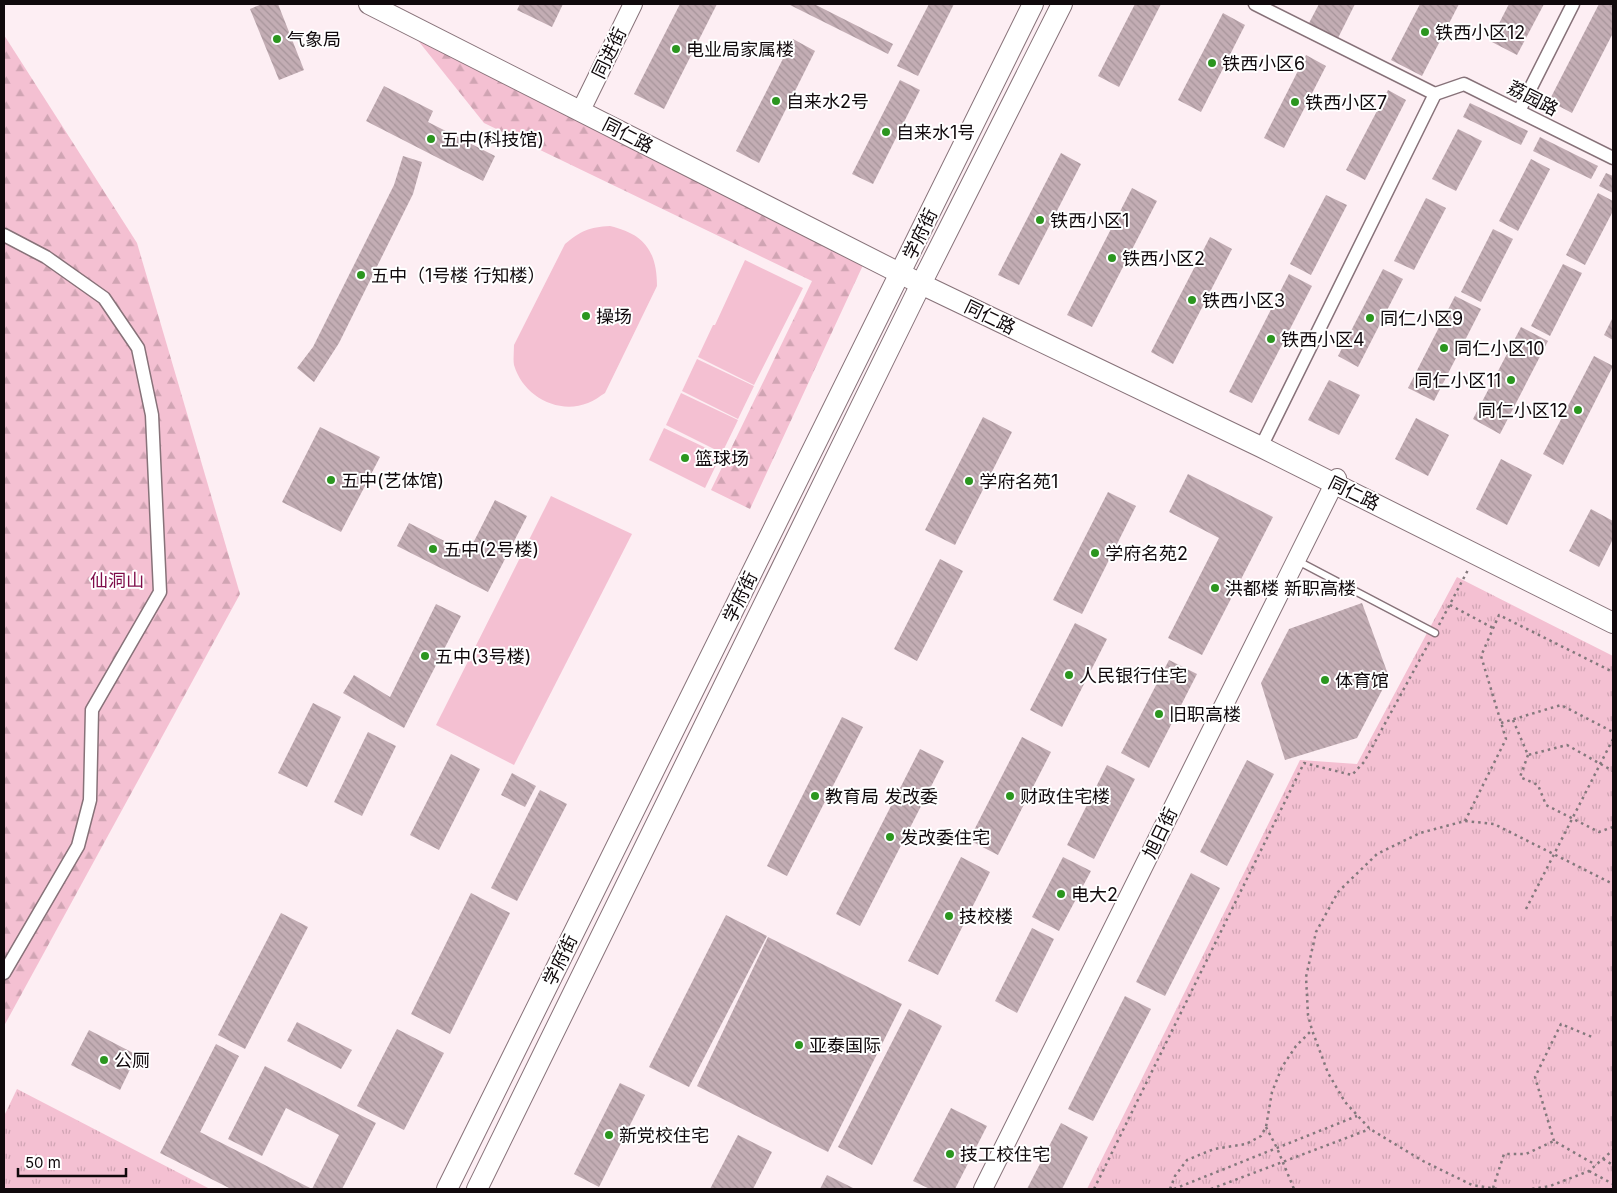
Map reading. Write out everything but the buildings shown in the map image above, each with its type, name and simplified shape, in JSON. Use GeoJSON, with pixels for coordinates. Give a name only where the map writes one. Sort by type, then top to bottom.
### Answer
{"type":"FeatureCollection","features":[{"type":"Feature","properties":{"kind":"main road","name":"同仁路"},"geometry":{"type":"LineString","coordinates":[[369,4],[924,279],[1612,615]]}},
{"type":"Feature","properties":{"kind":"main road","name":"同仁路"},"geometry":{"type":"LineString","coordinates":[[390,4],[585,102],[902,268]]}},
{"type":"Feature","properties":{"kind":"main road","name":"同进街"},"geometry":{"type":"LineString","coordinates":[[585,102],[633,4]]}},
{"type":"Feature","properties":{"kind":"main road","name":"学府街"},"geometry":{"type":"LineString","coordinates":[[447,1189],[1033,4]]}},
{"type":"Feature","properties":{"kind":"main road","name":"学府街"},"geometry":{"type":"LineString","coordinates":[[477,1189],[924,279],[1062,4]]}},
{"type":"Feature","properties":{"kind":"main road","name":"同仁路"},"geometry":{"type":"LineString","coordinates":[[1336,481],[1477,554],[1612,615]]}},
{"type":"Feature","properties":{"kind":"main road","name":"旭日街"},"geometry":{"type":"LineString","coordinates":[[983,1189],[1336,481]]}},
{"type":"Feature","properties":{"kind":"street"},"geometry":{"type":"LineString","coordinates":[[1255,4],[1435,94],[1262,444]]}},
{"type":"Feature","properties":{"kind":"street"},"geometry":{"type":"LineString","coordinates":[[1519,111],[1573,4]]}},
{"type":"Feature","properties":{"kind":"street","name":"荔园路"},"geometry":{"type":"LineString","coordinates":[[1435,94],[1464,84],[1613,158]]}},
{"type":"Feature","properties":{"kind":"street"},"geometry":{"type":"LineString","coordinates":[[4,235],[46,257],[104,298],[138,348],[152,416],[160,592],[92,710],[90,800],[78,846],[4,973]]}},
{"type":"Feature","properties":{"kind":"lane"},"geometry":{"type":"LineString","coordinates":[[1296,560],[1435,633]]}},
{"type":"Feature","properties":{"kind":"path"},"geometry":{"type":"LineString","coordinates":[[1094,1189],[1304,763],[1352,776],[1358,770],[1477,554]]}},
{"type":"Feature","properties":{"kind":"path"},"geometry":{"type":"LineString","coordinates":[[1450,605],[1494,628]]}},
{"type":"Feature","properties":{"kind":"path"},"geometry":{"type":"LineString","coordinates":[[1465,822],[1506,739],[1481,656],[1499,615],[1613,672]]}},
{"type":"Feature","properties":{"kind":"path"},"geometry":{"type":"LineString","coordinates":[[1501,723],[1561,705],[1613,732]]}},
{"type":"Feature","properties":{"kind":"path"},"geometry":{"type":"LineString","coordinates":[[1513,720],[1528,755],[1520,777],[1538,785],[1546,806],[1599,832],[1613,827]]}},
{"type":"Feature","properties":{"kind":"path"},"geometry":{"type":"LineString","coordinates":[[1526,909],[1613,739]]}},
{"type":"Feature","properties":{"kind":"path"},"geometry":{"type":"LineString","coordinates":[[1528,755],[1567,745],[1613,771]]}},
{"type":"Feature","properties":{"kind":"path"},"geometry":{"type":"LineString","coordinates":[[1554,1141],[1526,1154],[1504,1154],[1494,1189],[1472,1184],[1423,1161],[1370,1129],[1345,1102],[1328,1073],[1312,1030],[1308,1015],[1306,977],[1316,932],[1338,892],[1377,854],[1420,833],[1465,822],[1494,824],[1613,884]]}},
{"type":"Feature","properties":{"kind":"path"},"geometry":{"type":"LineString","coordinates":[[1592,1037],[1561,1024],[1535,1077],[1554,1141],[1596,1165]]}},
{"type":"Feature","properties":{"kind":"path"},"geometry":{"type":"LineString","coordinates":[[1172,1189],[1175,1176],[1187,1160],[1214,1149],[1246,1144],[1261,1136],[1266,1127],[1272,1092],[1282,1067],[1296,1046],[1312,1030]]}},
{"type":"Feature","properties":{"kind":"path"},"geometry":{"type":"LineString","coordinates":[[1172,1189],[1357,1116]]}},
{"type":"Feature","properties":{"kind":"path"},"geometry":{"type":"LineString","coordinates":[[1266,1127],[1294,1189]]}},
{"type":"Feature","properties":{"kind":"path"},"geometry":{"type":"LineString","coordinates":[[1211,1189],[1370,1129]]}},
{"type":"Feature","properties":{"kind":"path"},"geometry":{"type":"LineString","coordinates":[[1532,1189],[1550,1186],[1589,1171],[1613,1150]]}},
{"type":"Feature","properties":{"kind":"path"},"geometry":{"type":"LineString","coordinates":[[1603,1159],[1613,1165]]}},
{"type":"Feature","properties":{"kind":"path"},"geometry":{"type":"LineString","coordinates":[[1589,1171],[1613,1184]]}},
{"type":"Feature","properties":{"kind":"green space"},"geometry":{"type":"Polygon","coordinates":[[[412,33],[864,263],[750,509],[711,490],[812,281],[484,123],[412,33]]]}},
{"type":"Feature","properties":{"kind":"green space","name":"仙洞山"},"geometry":{"type":"Polygon","coordinates":[[[4,35],[137,243],[240,594],[4,1026],[4,35]]]}},
{"type":"Feature","properties":{"kind":"green space","name":"操场"},"geometry":{"type":"Polygon","coordinates":[[[610,226],[632,234],[646,246],[654,263],[657,286],[605,393],[590,402],[577,406],[554,404],[533,394],[525,386],[514,365],[514,345],[565,244],[586,230],[610,226]]]}},
{"type":"Feature","properties":{"kind":"green space"},"geometry":{"type":"Polygon","coordinates":[[[745,260],[803,288],[754,385],[698,357],[745,260]]]}},
{"type":"Feature","properties":{"kind":"green space","name":"篮球场"},"geometry":{"type":"Polygon","coordinates":[[[697,359],[754,386],[738,419],[682,391],[697,359]]]}},
{"type":"Feature","properties":{"kind":"green space","name":"篮球场"},"geometry":{"type":"Polygon","coordinates":[[[681,393],[738,420],[722,453],[666,425],[681,393]]]}},
{"type":"Feature","properties":{"kind":"green space","name":"篮球场"},"geometry":{"type":"Polygon","coordinates":[[[664,428],[721,455],[705,488],[649,460],[664,428]]]}},
{"type":"Feature","properties":{"kind":"green space"},"geometry":{"type":"Polygon","coordinates":[[[551,496],[632,534],[514,765],[436,725],[551,496]]]}},
{"type":"Feature","properties":{"kind":"green space"},"geometry":{"type":"Polygon","coordinates":[[[1457,577],[1613,656],[1613,1189],[1087,1189],[1300,760],[1357,764],[1457,577]]]}},
{"type":"Feature","properties":{"kind":"green space"},"geometry":{"type":"Polygon","coordinates":[[[17,1089],[210,1189],[4,1189],[4,1116],[17,1089]]]}},
{"type":"Feature","properties":{"kind":"place","name":"铁西小区12"},"geometry":{"type":"Point","coordinates":[1425,32]}},
{"type":"Feature","properties":{"kind":"place","name":"气象局"},"geometry":{"type":"Point","coordinates":[277,39]}},
{"type":"Feature","properties":{"kind":"place","name":"电业局家属楼"},"geometry":{"type":"Point","coordinates":[676,49]}},
{"type":"Feature","properties":{"kind":"place","name":"铁西小区6"},"geometry":{"type":"Point","coordinates":[1212,63]}},
{"type":"Feature","properties":{"kind":"place","name":"自来水2号"},"geometry":{"type":"Point","coordinates":[776,101]}},
{"type":"Feature","properties":{"kind":"place","name":"铁西小区7"},"geometry":{"type":"Point","coordinates":[1295,102]}},
{"type":"Feature","properties":{"kind":"place","name":"自来水1号"},"geometry":{"type":"Point","coordinates":[886,132]}},
{"type":"Feature","properties":{"kind":"place","name":"五中(科技馆)"},"geometry":{"type":"Point","coordinates":[431,139]}},
{"type":"Feature","properties":{"kind":"place","name":"铁西小区1"},"geometry":{"type":"Point","coordinates":[1040,220]}},
{"type":"Feature","properties":{"kind":"place","name":"铁西小区2"},"geometry":{"type":"Point","coordinates":[1112,258]}},
{"type":"Feature","properties":{"kind":"place","name":"五中（1号楼 行知楼）"},"geometry":{"type":"Point","coordinates":[361,275]}},
{"type":"Feature","properties":{"kind":"place","name":"铁西小区3"},"geometry":{"type":"Point","coordinates":[1192,300]}},
{"type":"Feature","properties":{"kind":"place","name":"操场"},"geometry":{"type":"Point","coordinates":[586,316]}},
{"type":"Feature","properties":{"kind":"place","name":"同仁小区9"},"geometry":{"type":"Point","coordinates":[1370,318]}},
{"type":"Feature","properties":{"kind":"place","name":"铁西小区4"},"geometry":{"type":"Point","coordinates":[1271,339]}},
{"type":"Feature","properties":{"kind":"place","name":"同仁小区10"},"geometry":{"type":"Point","coordinates":[1444,348]}},
{"type":"Feature","properties":{"kind":"place","name":"同仁小区11"},"geometry":{"type":"Point","coordinates":[1511,380]}},
{"type":"Feature","properties":{"kind":"place","name":"同仁小区12"},"geometry":{"type":"Point","coordinates":[1578,410]}},
{"type":"Feature","properties":{"kind":"place","name":"篮球场"},"geometry":{"type":"Point","coordinates":[685,458]}},
{"type":"Feature","properties":{"kind":"place","name":"五中(艺体馆)"},"geometry":{"type":"Point","coordinates":[331,480]}},
{"type":"Feature","properties":{"kind":"place","name":"学府名苑1"},"geometry":{"type":"Point","coordinates":[969,481]}},
{"type":"Feature","properties":{"kind":"place","name":"五中(2号楼)"},"geometry":{"type":"Point","coordinates":[433,549]}},
{"type":"Feature","properties":{"kind":"place","name":"学府名苑2"},"geometry":{"type":"Point","coordinates":[1095,553]}},
{"type":"Feature","properties":{"kind":"place","name":"洪都楼 新职高楼"},"geometry":{"type":"Point","coordinates":[1215,588]}},
{"type":"Feature","properties":{"kind":"place","name":"五中(3号楼)"},"geometry":{"type":"Point","coordinates":[425,656]}},
{"type":"Feature","properties":{"kind":"place","name":"人民银行住宅"},"geometry":{"type":"Point","coordinates":[1069,675]}},
{"type":"Feature","properties":{"kind":"place","name":"体育馆"},"geometry":{"type":"Point","coordinates":[1325,680]}},
{"type":"Feature","properties":{"kind":"place","name":"旧职高楼"},"geometry":{"type":"Point","coordinates":[1159,714]}},
{"type":"Feature","properties":{"kind":"place","name":"教育局 发改委"},"geometry":{"type":"Point","coordinates":[815,796]}},
{"type":"Feature","properties":{"kind":"place","name":"财政住宅楼"},"geometry":{"type":"Point","coordinates":[1010,796]}},
{"type":"Feature","properties":{"kind":"place","name":"发改委住宅"},"geometry":{"type":"Point","coordinates":[890,837]}},
{"type":"Feature","properties":{"kind":"place","name":"电大2"},"geometry":{"type":"Point","coordinates":[1061,894]}},
{"type":"Feature","properties":{"kind":"place","name":"技校楼"},"geometry":{"type":"Point","coordinates":[949,916]}},
{"type":"Feature","properties":{"kind":"place","name":"亚泰国际"},"geometry":{"type":"Point","coordinates":[799,1045]}},
{"type":"Feature","properties":{"kind":"place","name":"公厕"},"geometry":{"type":"Point","coordinates":[104,1060]}},
{"type":"Feature","properties":{"kind":"place","name":"新党校住宅"},"geometry":{"type":"Point","coordinates":[609,1135]}},
{"type":"Feature","properties":{"kind":"place","name":"技工校住宅"},"geometry":{"type":"Point","coordinates":[950,1154]}}]}
